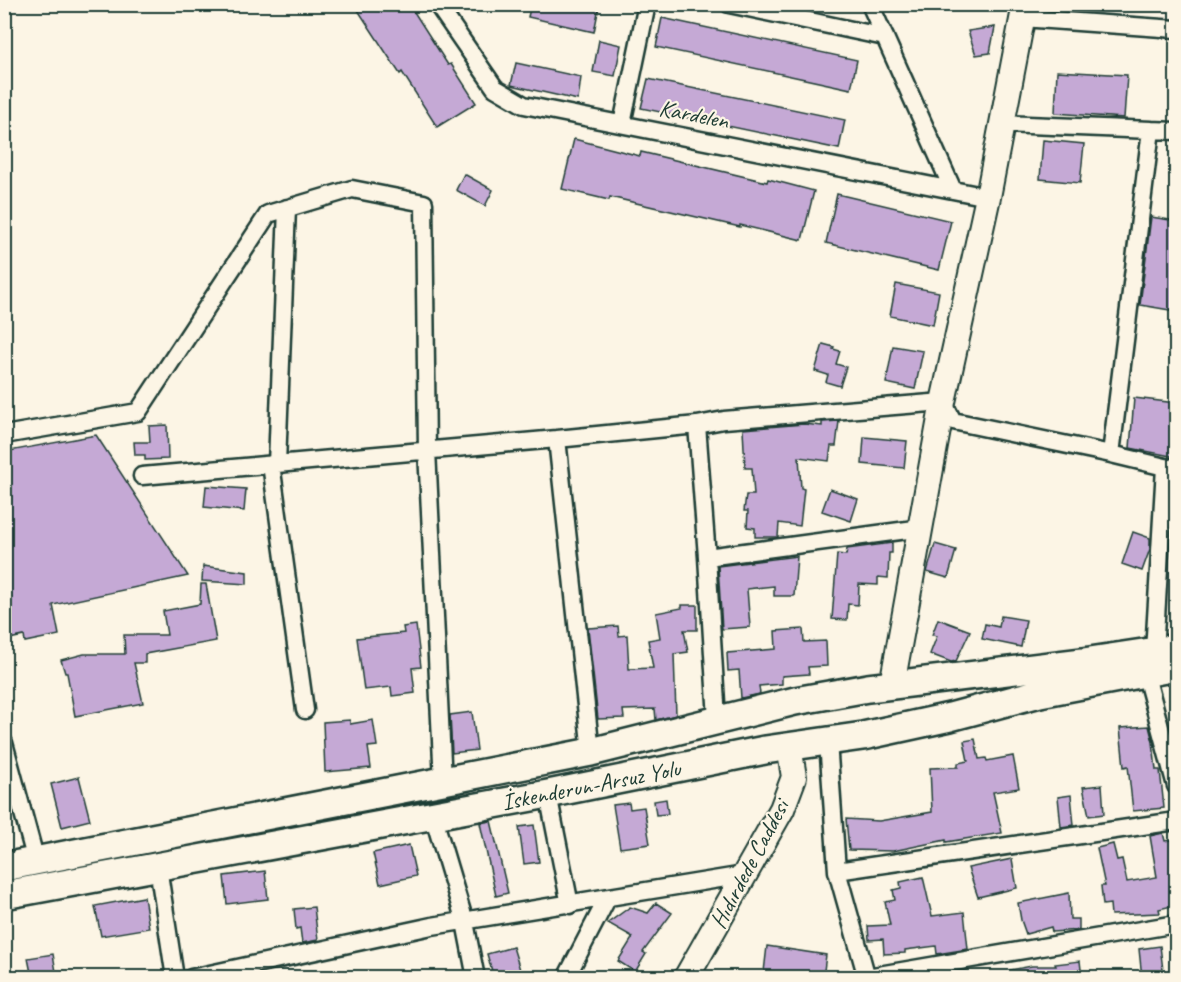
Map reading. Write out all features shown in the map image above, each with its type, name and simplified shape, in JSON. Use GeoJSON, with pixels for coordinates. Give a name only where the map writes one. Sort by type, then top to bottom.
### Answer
{"type":"FeatureCollection","features":[{"type":"Feature","properties":{"kind":"main road","name":"İskenderun-Arsuz Yolu"},"geometry":{"type":"LineString","coordinates":[[4,895],[809,743],[897,729],[1040,693],[1158,658]]}},
{"type":"Feature","properties":{"kind":"main road","name":"İskenderun-Arsuz Yolu"},"geometry":{"type":"LineString","coordinates":[[4,867],[591,752],[717,719],[806,699],[892,685],[1158,658],[1176,667]]}},
{"type":"Feature","properties":{"kind":"main road"},"geometry":{"type":"LineString","coordinates":[[892,685],[897,729]]}},
{"type":"Feature","properties":{"kind":"main road"},"geometry":{"type":"LineString","coordinates":[[806,699],[809,743]]}},
{"type":"Feature","properties":{"kind":"street","name":"Kardelen"},"geometry":{"type":"LineString","coordinates":[[437,4],[495,88],[524,105],[988,197]]}},
{"type":"Feature","properties":{"kind":"street"},"geometry":{"type":"LineString","coordinates":[[622,124],[647,4]]}},
{"type":"Feature","properties":{"kind":"street"},"geometry":{"type":"LineString","coordinates":[[729,4],[885,37]]}},
{"type":"Feature","properties":{"kind":"street"},"geometry":{"type":"LineString","coordinates":[[870,4],[953,190]]}},
{"type":"Feature","properties":{"kind":"street"},"geometry":{"type":"LineString","coordinates":[[892,685],[943,402],[988,197],[1024,11],[1176,29]]}},
{"type":"Feature","properties":{"kind":"street"},"geometry":{"type":"LineString","coordinates":[[1003,124],[1176,131]]}},
{"type":"Feature","properties":{"kind":"street"},"geometry":{"type":"LineString","coordinates":[[1111,454],[1150,130]]}},
{"type":"Feature","properties":{"kind":"street"},"geometry":{"type":"LineString","coordinates":[[4,435],[138,412],[268,214],[352,189],[424,203],[427,450],[443,782]]}},
{"type":"Feature","properties":{"kind":"street"},"geometry":{"type":"LineString","coordinates":[[287,208],[274,464],[305,710]]}},
{"type":"Feature","properties":{"kind":"street"},"geometry":{"type":"LineString","coordinates":[[943,402],[953,421],[1171,468],[1158,658],[1176,786]]}},
{"type":"Feature","properties":{"kind":"street"},"geometry":{"type":"LineString","coordinates":[[142,476],[557,439],[696,425],[724,420],[943,402]]}},
{"type":"Feature","properties":{"kind":"street"},"geometry":{"type":"LineString","coordinates":[[696,425],[717,719]]}},
{"type":"Feature","properties":{"kind":"street"},"geometry":{"type":"LineString","coordinates":[[557,439],[591,752]]}},
{"type":"Feature","properties":{"kind":"street"},"geometry":{"type":"LineString","coordinates":[[707,556],[922,528]]}},
{"type":"Feature","properties":{"kind":"street"},"geometry":{"type":"LineString","coordinates":[[4,743],[36,861]]}},
{"type":"Feature","properties":{"kind":"street"},"geometry":{"type":"LineString","coordinates":[[809,743],[837,871],[867,977],[1176,924]]}},
{"type":"Feature","properties":{"kind":"street","name":"Hıdırdede Caddesi"},"geometry":{"type":"LineString","coordinates":[[686,978],[782,809],[809,743]]}},
{"type":"Feature","properties":{"kind":"street"},"geometry":{"type":"LineString","coordinates":[[548,794],[570,905]]}},
{"type":"Feature","properties":{"kind":"street"},"geometry":{"type":"LineString","coordinates":[[433,815],[465,922],[476,978]]}},
{"type":"Feature","properties":{"kind":"street"},"geometry":{"type":"LineString","coordinates":[[837,871],[1176,820]]}},
{"type":"Feature","properties":{"kind":"street"},"geometry":{"type":"LineString","coordinates":[[158,867],[175,978]]}},
{"type":"Feature","properties":{"kind":"street"},"geometry":{"type":"LineString","coordinates":[[191,978],[432,926],[744,875]]}},
{"type":"Feature","properties":{"kind":"street"},"geometry":{"type":"LineString","coordinates":[[566,978],[607,898]]}},
{"type":"Feature","properties":{"kind":"building"},"geometry":{"type":"Polygon","coordinates":[[[354,4],[409,4],[448,65],[451,64],[476,103],[437,127],[354,4]]]}},
{"type":"Feature","properties":{"kind":"building"},"geometry":{"type":"Polygon","coordinates":[[[531,4],[588,4],[599,7],[594,32],[528,17],[531,4]]]}},
{"type":"Feature","properties":{"kind":"building"},"geometry":{"type":"Polygon","coordinates":[[[662,18],[857,60],[851,89],[656,47],[662,18]]]}},
{"type":"Feature","properties":{"kind":"building"},"geometry":{"type":"Polygon","coordinates":[[[995,27],[990,53],[976,55],[968,31],[995,27]]]}},
{"type":"Feature","properties":{"kind":"building"},"geometry":{"type":"Polygon","coordinates":[[[599,40],[621,45],[615,76],[593,72],[599,40]]]}},
{"type":"Feature","properties":{"kind":"building"},"geometry":{"type":"Polygon","coordinates":[[[516,63],[581,77],[578,100],[511,85],[516,63]]]}},
{"type":"Feature","properties":{"kind":"building"},"geometry":{"type":"Polygon","coordinates":[[[1057,71],[1127,75],[1124,118],[1055,113],[1057,71]]]}},
{"type":"Feature","properties":{"kind":"building"},"geometry":{"type":"Polygon","coordinates":[[[648,79],[845,120],[839,149],[641,108],[648,79]]]}},
{"type":"Feature","properties":{"kind":"building"},"geometry":{"type":"Polygon","coordinates":[[[574,139],[640,156],[641,152],[814,191],[802,240],[610,197],[609,200],[562,189],[574,139]]]}},
{"type":"Feature","properties":{"kind":"building"},"geometry":{"type":"Polygon","coordinates":[[[1043,140],[1084,144],[1080,183],[1040,179],[1043,140]]]}},
{"type":"Feature","properties":{"kind":"building"},"geometry":{"type":"Polygon","coordinates":[[[464,174],[493,190],[485,206],[456,190],[464,174]]]}},
{"type":"Feature","properties":{"kind":"building"},"geometry":{"type":"Polygon","coordinates":[[[837,194],[951,221],[939,270],[826,243],[837,194]]]}},
{"type":"Feature","properties":{"kind":"building"},"geometry":{"type":"Polygon","coordinates":[[[1151,217],[1176,221],[1176,311],[1140,305],[1151,217]]]}},
{"type":"Feature","properties":{"kind":"building"},"geometry":{"type":"Polygon","coordinates":[[[896,284],[939,292],[933,325],[890,316],[896,284]]]}},
{"type":"Feature","properties":{"kind":"building"},"geometry":{"type":"Polygon","coordinates":[[[823,344],[840,351],[836,364],[846,367],[840,386],[826,382],[828,375],[815,371],[823,344]]]}},
{"type":"Feature","properties":{"kind":"building"},"geometry":{"type":"Polygon","coordinates":[[[893,346],[923,351],[915,389],[886,383],[893,346]]]}},
{"type":"Feature","properties":{"kind":"building"},"geometry":{"type":"Polygon","coordinates":[[[1134,398],[1176,403],[1176,457],[1130,448],[1134,398]]]}},
{"type":"Feature","properties":{"kind":"building"},"geometry":{"type":"Polygon","coordinates":[[[839,421],[836,446],[831,446],[829,461],[799,457],[801,488],[804,489],[800,526],[779,523],[778,537],[755,537],[755,528],[747,527],[748,511],[744,511],[746,495],[754,495],[752,468],[745,468],[743,429],[804,424],[822,426],[822,422],[839,421]]]}},
{"type":"Feature","properties":{"kind":"building"},"geometry":{"type":"Polygon","coordinates":[[[167,425],[168,459],[145,460],[145,455],[135,455],[134,442],[150,442],[149,426],[167,425]]]}},
{"type":"Feature","properties":{"kind":"building"},"geometry":{"type":"Polygon","coordinates":[[[96,435],[188,576],[53,605],[59,635],[25,642],[24,636],[4,640],[4,452],[96,435]]]}},
{"type":"Feature","properties":{"kind":"building"},"geometry":{"type":"Polygon","coordinates":[[[864,437],[907,441],[904,468],[862,464],[864,437]]]}},
{"type":"Feature","properties":{"kind":"building"},"geometry":{"type":"Polygon","coordinates":[[[206,486],[246,489],[244,511],[204,507],[206,486]]]}},
{"type":"Feature","properties":{"kind":"building"},"geometry":{"type":"Polygon","coordinates":[[[830,489],[858,499],[851,521],[822,511],[830,489]]]}},
{"type":"Feature","properties":{"kind":"building"},"geometry":{"type":"Polygon","coordinates":[[[1133,532],[1150,538],[1150,549],[1142,571],[1122,564],[1133,532]]]}},
{"type":"Feature","properties":{"kind":"building"},"geometry":{"type":"Polygon","coordinates":[[[892,543],[892,553],[889,553],[888,578],[878,577],[878,585],[859,584],[858,605],[848,604],[847,620],[832,619],[837,554],[846,555],[847,549],[892,543]]]}},
{"type":"Feature","properties":{"kind":"building"},"geometry":{"type":"Polygon","coordinates":[[[935,544],[956,550],[948,578],[927,572],[935,544]]]}},
{"type":"Feature","properties":{"kind":"building"},"geometry":{"type":"Polygon","coordinates":[[[797,556],[794,596],[774,596],[774,586],[747,589],[750,627],[722,629],[718,566],[797,556]]]}},
{"type":"Feature","properties":{"kind":"building"},"geometry":{"type":"Polygon","coordinates":[[[203,566],[247,572],[247,584],[202,581],[203,566]]]}},
{"type":"Feature","properties":{"kind":"building"},"geometry":{"type":"Polygon","coordinates":[[[201,584],[206,584],[216,641],[145,654],[145,663],[134,663],[143,703],[75,716],[67,673],[65,673],[61,660],[84,654],[125,654],[124,635],[167,635],[163,611],[200,604],[201,584]]]}},
{"type":"Feature","properties":{"kind":"building"},"geometry":{"type":"Polygon","coordinates":[[[682,605],[697,605],[697,630],[684,630],[688,652],[674,654],[676,715],[656,720],[655,709],[623,710],[624,718],[598,719],[588,628],[618,626],[619,636],[627,635],[629,669],[653,668],[648,640],[660,638],[656,613],[682,608],[682,605]]]}},
{"type":"Feature","properties":{"kind":"building"},"geometry":{"type":"Polygon","coordinates":[[[1001,616],[1026,620],[1021,647],[982,639],[985,624],[999,627],[1001,616]]]}},
{"type":"Feature","properties":{"kind":"building"},"geometry":{"type":"Polygon","coordinates":[[[938,619],[970,631],[956,661],[951,662],[930,654],[937,636],[932,635],[938,619]]]}},
{"type":"Feature","properties":{"kind":"building"},"geometry":{"type":"Polygon","coordinates":[[[416,625],[421,667],[412,668],[415,693],[392,696],[391,687],[364,690],[357,638],[404,633],[403,627],[416,625]]]}},
{"type":"Feature","properties":{"kind":"building"},"geometry":{"type":"Polygon","coordinates":[[[803,629],[804,642],[826,641],[827,666],[808,667],[809,674],[782,676],[782,684],[759,686],[760,694],[741,698],[739,670],[728,671],[727,653],[776,649],[775,631],[803,629]]]}},
{"type":"Feature","properties":{"kind":"building"},"geometry":{"type":"Polygon","coordinates":[[[472,712],[477,750],[452,753],[450,715],[472,712]]]}},
{"type":"Feature","properties":{"kind":"building"},"geometry":{"type":"Polygon","coordinates":[[[350,720],[350,724],[373,720],[377,746],[368,747],[371,768],[325,772],[323,722],[350,720]]]}},
{"type":"Feature","properties":{"kind":"building"},"geometry":{"type":"Polygon","coordinates":[[[1149,726],[1156,770],[1160,770],[1164,808],[1133,811],[1128,766],[1124,767],[1120,728],[1149,726]]]}},
{"type":"Feature","properties":{"kind":"building"},"geometry":{"type":"Polygon","coordinates":[[[975,739],[979,759],[986,758],[987,761],[1013,756],[1019,788],[993,792],[1002,833],[946,842],[946,840],[893,851],[849,850],[846,819],[879,821],[932,812],[930,768],[958,767],[958,763],[968,761],[964,741],[975,739]]]}},
{"type":"Feature","properties":{"kind":"building"},"geometry":{"type":"Polygon","coordinates":[[[79,777],[90,820],[62,827],[51,784],[79,777]]]}},
{"type":"Feature","properties":{"kind":"building"},"geometry":{"type":"Polygon","coordinates":[[[1102,785],[1104,814],[1089,816],[1083,787],[1102,785]]]}},
{"type":"Feature","properties":{"kind":"building"},"geometry":{"type":"Polygon","coordinates":[[[1071,795],[1074,825],[1061,827],[1058,797],[1071,795]]]}},
{"type":"Feature","properties":{"kind":"building"},"geometry":{"type":"Polygon","coordinates":[[[666,799],[668,814],[656,815],[654,801],[666,799]]]}},
{"type":"Feature","properties":{"kind":"building"},"geometry":{"type":"Polygon","coordinates":[[[629,803],[630,809],[644,807],[650,844],[620,848],[613,805],[629,803]]]}},
{"type":"Feature","properties":{"kind":"building"},"geometry":{"type":"Polygon","coordinates":[[[491,821],[508,893],[496,896],[480,823],[491,821]]]}},
{"type":"Feature","properties":{"kind":"building"},"geometry":{"type":"Polygon","coordinates":[[[534,825],[539,862],[524,864],[519,827],[534,825]]]}},
{"type":"Feature","properties":{"kind":"building"},"geometry":{"type":"Polygon","coordinates":[[[1163,833],[1165,841],[1176,839],[1176,905],[1159,909],[1160,913],[1111,915],[1110,904],[1103,905],[1101,886],[1105,886],[1097,848],[1113,844],[1117,860],[1122,859],[1127,882],[1157,877],[1150,836],[1163,833]]]}},
{"type":"Feature","properties":{"kind":"building"},"geometry":{"type":"Polygon","coordinates":[[[409,845],[416,876],[380,884],[373,853],[409,845]]]}},
{"type":"Feature","properties":{"kind":"building"},"geometry":{"type":"Polygon","coordinates":[[[1012,859],[1017,888],[978,897],[968,868],[1012,859]]]}},
{"type":"Feature","properties":{"kind":"building"},"geometry":{"type":"Polygon","coordinates":[[[265,871],[268,899],[227,904],[224,876],[265,871]]]}},
{"type":"Feature","properties":{"kind":"building"},"geometry":{"type":"Polygon","coordinates":[[[923,877],[932,916],[964,912],[968,949],[937,954],[936,946],[905,950],[905,953],[884,954],[883,939],[869,940],[868,926],[890,925],[885,902],[895,900],[893,890],[901,888],[900,882],[923,877]]]}},
{"type":"Feature","properties":{"kind":"building"},"geometry":{"type":"Polygon","coordinates":[[[1069,893],[1070,919],[1079,919],[1079,930],[1052,932],[1051,927],[1026,934],[1018,903],[1069,893]]]}},
{"type":"Feature","properties":{"kind":"building"},"geometry":{"type":"Polygon","coordinates":[[[144,897],[149,928],[101,936],[95,906],[144,897]]]}},
{"type":"Feature","properties":{"kind":"building"},"geometry":{"type":"Polygon","coordinates":[[[656,903],[672,913],[643,952],[646,954],[635,972],[618,961],[633,937],[608,923],[630,907],[648,913],[656,903]]]}},
{"type":"Feature","properties":{"kind":"building"},"geometry":{"type":"Polygon","coordinates":[[[314,907],[318,940],[302,943],[300,928],[296,929],[294,909],[314,907]]]}},
{"type":"Feature","properties":{"kind":"building"},"geometry":{"type":"Polygon","coordinates":[[[767,946],[826,955],[823,978],[800,978],[764,972],[767,946]]]}},
{"type":"Feature","properties":{"kind":"building"},"geometry":{"type":"Polygon","coordinates":[[[1160,946],[1164,978],[1142,978],[1139,949],[1160,946]]]}},
{"type":"Feature","properties":{"kind":"building"},"geometry":{"type":"Polygon","coordinates":[[[513,947],[521,973],[505,978],[494,978],[487,954],[513,947]]]}},
{"type":"Feature","properties":{"kind":"building"},"geometry":{"type":"Polygon","coordinates":[[[53,954],[57,978],[32,978],[28,958],[53,954]]]}},
{"type":"Feature","properties":{"kind":"building"},"geometry":{"type":"Polygon","coordinates":[[[1080,961],[1082,978],[1011,978],[1010,970],[1032,966],[1056,966],[1055,964],[1080,961]]]}}]}
